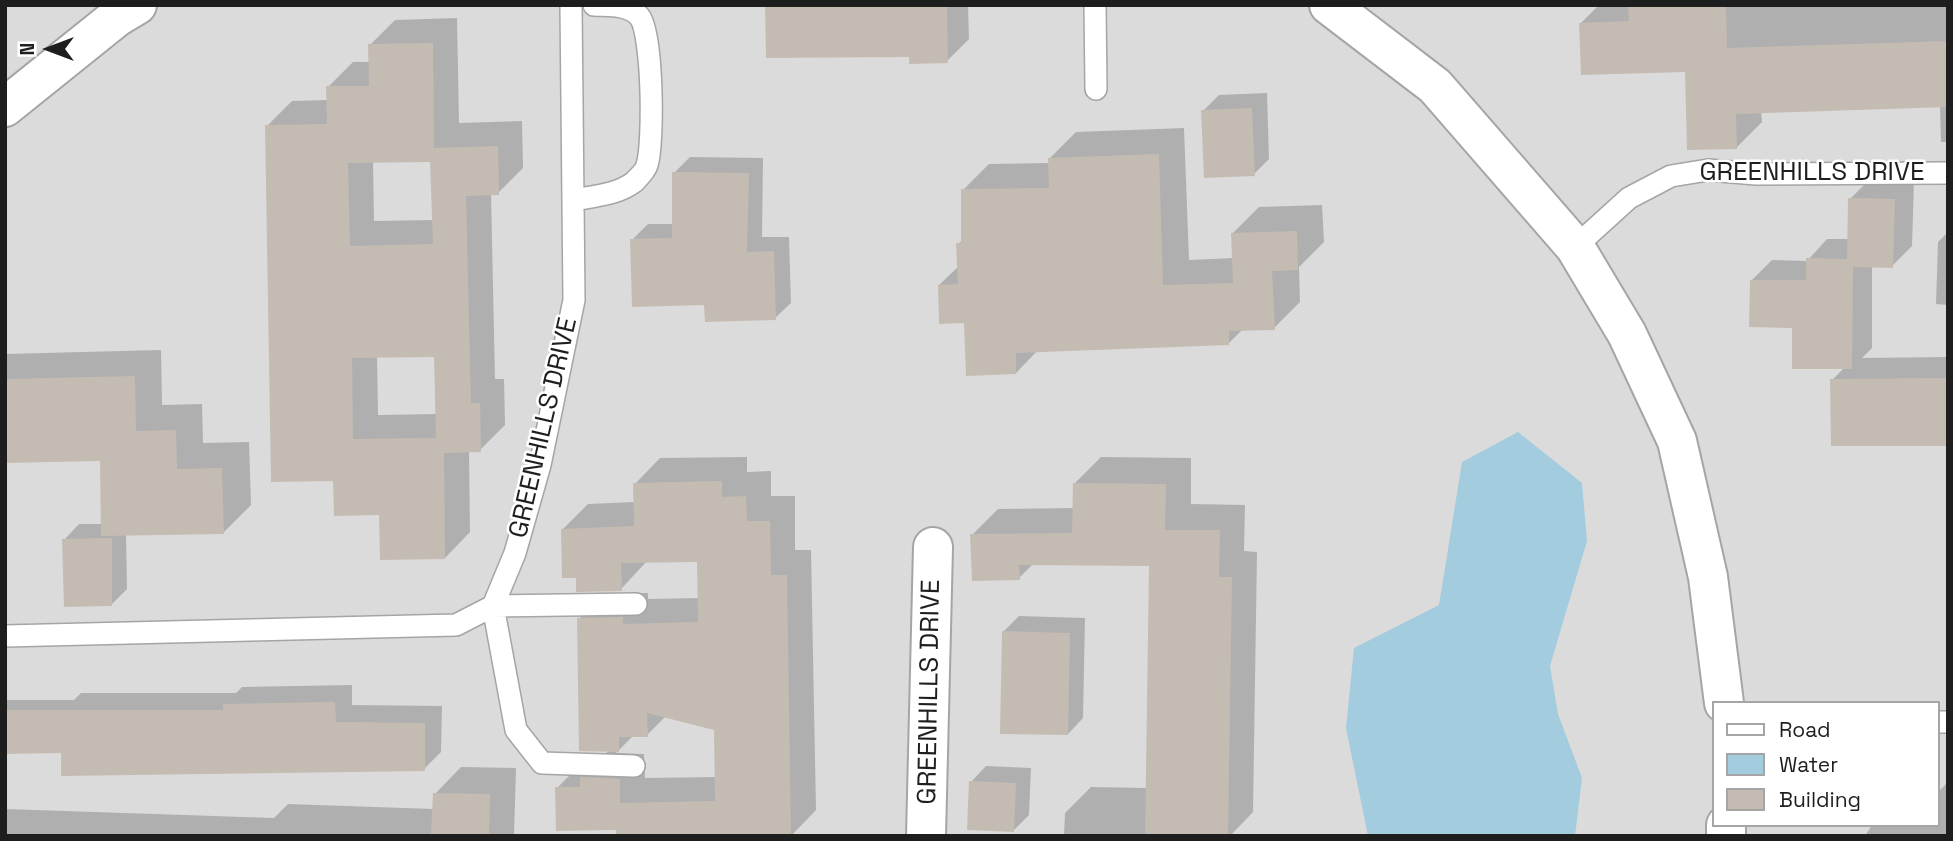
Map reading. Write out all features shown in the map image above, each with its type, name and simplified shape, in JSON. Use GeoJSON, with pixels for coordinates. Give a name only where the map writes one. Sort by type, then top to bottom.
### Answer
{"type":"FeatureCollection","features":[{"type":"Feature","properties":{"kind":"street"},"geometry":{"type":"LineString","coordinates":[[5,107],[117,17],[137,5]]}},
{"type":"Feature","properties":{"kind":"street"},"geometry":{"type":"LineString","coordinates":[[1329,5],[1435,86],[1574,247],[1627,334],[1677,441],[1708,577],[1724,701]]}},
{"type":"Feature","properties":{"kind":"street","name":"GREENHILLS DRIVE"},"geometry":{"type":"LineString","coordinates":[[926,836],[933,547]]}},
{"type":"Feature","properties":{"kind":"lane","name":"GREENHILLS DRIVE"},"geometry":{"type":"LineString","coordinates":[[493,606],[515,553],[540,465],[574,300],[571,5]]}},
{"type":"Feature","properties":{"kind":"lane"},"geometry":{"type":"LineString","coordinates":[[573,200],[615,192],[635,181],[647,166],[651,91],[647,34],[641,18],[629,8],[594,5]]}},
{"type":"Feature","properties":{"kind":"lane"},"geometry":{"type":"LineString","coordinates":[[1095,5],[1096,89]]}},
{"type":"Feature","properties":{"kind":"lane","name":"GREENHILLS DRIVE"},"geometry":{"type":"LineString","coordinates":[[1574,247],[1629,198],[1671,176],[1708,170],[1756,174],[1948,173]]}},
{"type":"Feature","properties":{"kind":"lane"},"geometry":{"type":"LineString","coordinates":[[5,636],[456,625],[493,606],[636,604]]}},
{"type":"Feature","properties":{"kind":"lane"},"geometry":{"type":"LineString","coordinates":[[493,606],[516,730],[542,763],[634,766]]}},
{"type":"Feature","properties":{"kind":"shaded area"},"geometry":{"type":"Polygon","coordinates":[[[5,5],[1948,5],[1948,836],[5,836],[5,5]]]}},
{"type":"Feature","properties":{"kind":"water"},"geometry":{"type":"Polygon","coordinates":[[[1518,432],[1582,483],[1587,541],[1550,666],[1558,714],[1582,778],[1575,836],[1368,836],[1346,728],[1354,648],[1439,605],[1462,462],[1518,432]]]}},
{"type":"Feature","properties":{"kind":"building"},"geometry":{"type":"Polygon","coordinates":[[[765,5],[947,5],[948,63],[909,64],[909,57],[766,58],[765,5]]]}},
{"type":"Feature","properties":{"kind":"building"},"geometry":{"type":"Polygon","coordinates":[[[1628,5],[1726,5],[1727,48],[1948,41],[1948,107],[1736,114],[1737,149],[1687,150],[1685,72],[1581,75],[1579,23],[1629,21],[1628,5]]]}},
{"type":"Feature","properties":{"kind":"building"},"geometry":{"type":"Polygon","coordinates":[[[433,43],[434,148],[498,146],[499,195],[466,196],[471,403],[480,403],[481,452],[444,453],[445,559],[380,560],[379,515],[334,516],[333,481],[271,482],[265,125],[327,124],[326,86],[369,86],[368,44],[433,43]],[[430,162],[348,163],[350,246],[433,244],[430,162]],[[434,357],[352,358],[353,439],[436,438],[434,357]]]}},
{"type":"Feature","properties":{"kind":"building"},"geometry":{"type":"Polygon","coordinates":[[[1252,108],[1255,176],[1204,178],[1201,110],[1252,108]]]}},
{"type":"Feature","properties":{"kind":"building"},"geometry":{"type":"Polygon","coordinates":[[[1159,154],[1163,285],[1233,283],[1231,233],[1297,231],[1298,270],[1272,271],[1275,330],[1229,331],[1229,345],[1016,353],[1016,374],[966,376],[964,323],[939,324],[938,285],[958,284],[956,243],[961,243],[961,189],[1049,188],[1048,158],[1159,154]]]}},
{"type":"Feature","properties":{"kind":"building"},"geometry":{"type":"Polygon","coordinates":[[[672,172],[749,173],[747,252],[774,251],[776,320],[705,322],[704,305],[632,307],[630,239],[672,238],[672,172]]]}},
{"type":"Feature","properties":{"kind":"building"},"geometry":{"type":"Polygon","coordinates":[[[1848,198],[1895,199],[1893,268],[1853,267],[1852,369],[1792,369],[1792,328],[1749,327],[1750,280],[1806,280],[1806,258],[1847,259],[1848,198]]]}},
{"type":"Feature","properties":{"kind":"building"},"geometry":{"type":"Polygon","coordinates":[[[135,376],[136,431],[176,430],[177,469],[222,468],[224,534],[101,536],[100,461],[5,463],[5,379],[135,376]]]}},
{"type":"Feature","properties":{"kind":"building"},"geometry":{"type":"Polygon","coordinates":[[[1948,378],[1948,446],[1831,446],[1830,379],[1948,378]]]}},
{"type":"Feature","properties":{"kind":"building"},"geometry":{"type":"Polygon","coordinates":[[[722,481],[722,497],[746,496],[747,521],[770,521],[771,575],[787,575],[791,836],[616,836],[616,830],[556,831],[555,787],[580,787],[580,777],[620,779],[620,803],[715,801],[714,730],[647,713],[648,737],[619,737],[619,752],[579,751],[577,618],[623,617],[623,624],[698,622],[697,562],[621,563],[622,591],[576,592],[576,578],[562,578],[561,529],[634,526],[633,483],[722,481]]]}},
{"type":"Feature","properties":{"kind":"building"},"geometry":{"type":"Polygon","coordinates":[[[1073,483],[1166,484],[1165,530],[1220,530],[1219,577],[1232,577],[1228,836],[1145,836],[1149,566],[1019,565],[1020,580],[972,581],[970,534],[1072,533],[1073,483]]]}},
{"type":"Feature","properties":{"kind":"building"},"geometry":{"type":"Polygon","coordinates":[[[112,538],[112,606],[64,607],[62,539],[112,538]]]}},
{"type":"Feature","properties":{"kind":"building"},"geometry":{"type":"Polygon","coordinates":[[[1002,631],[1070,633],[1068,735],[1000,734],[1002,631]]]}},
{"type":"Feature","properties":{"kind":"building"},"geometry":{"type":"Polygon","coordinates":[[[335,702],[336,722],[425,723],[425,771],[61,776],[61,753],[5,754],[5,710],[223,710],[223,704],[335,702]]]}},
{"type":"Feature","properties":{"kind":"building"},"geometry":{"type":"Polygon","coordinates":[[[969,781],[1016,783],[1014,832],[967,830],[969,781]]]}},
{"type":"Feature","properties":{"kind":"building"},"geometry":{"type":"Polygon","coordinates":[[[433,793],[490,794],[489,836],[431,836],[433,793]]]}}]}
